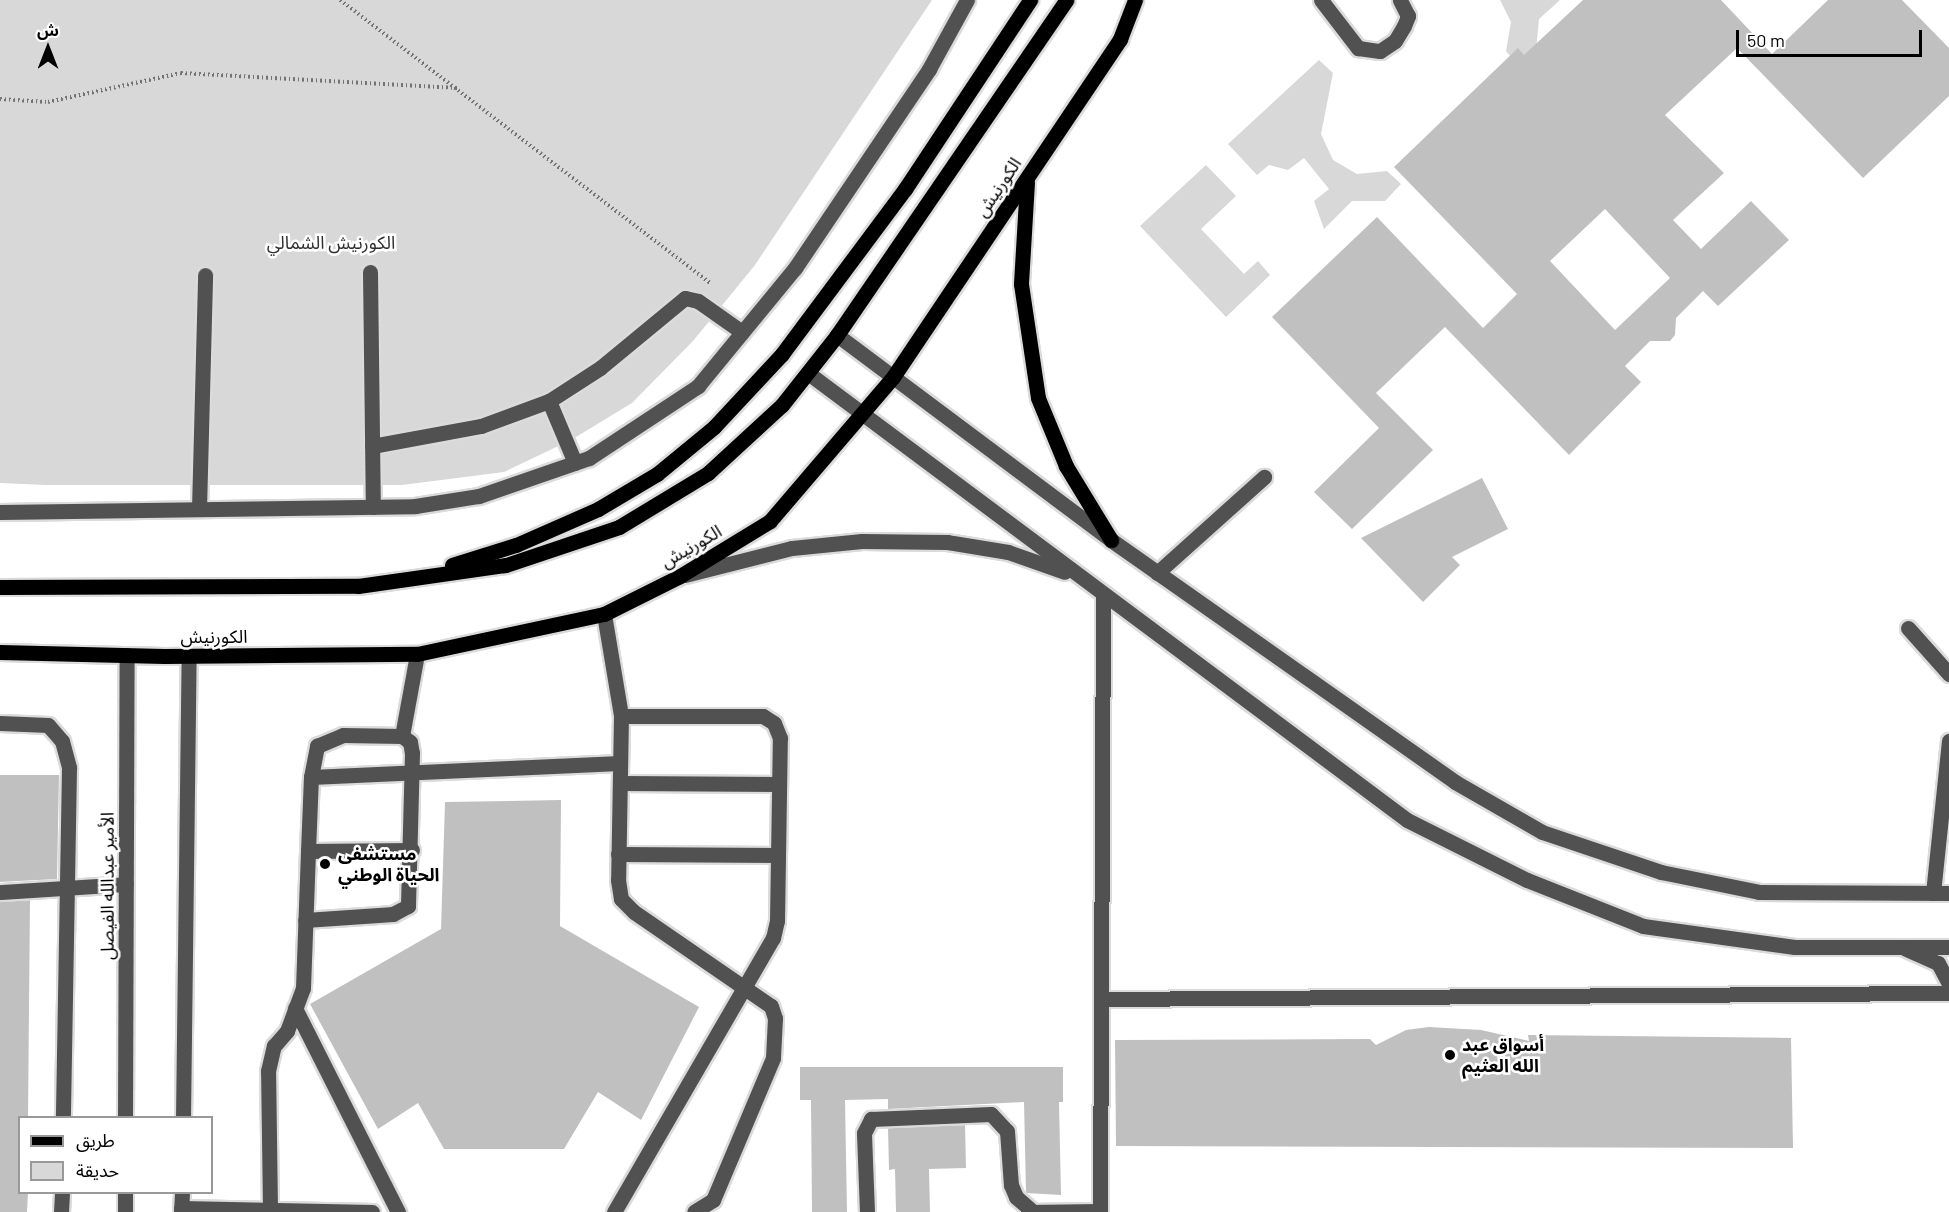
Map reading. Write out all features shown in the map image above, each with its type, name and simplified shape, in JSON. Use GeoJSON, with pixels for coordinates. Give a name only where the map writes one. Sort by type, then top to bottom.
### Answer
{"type":"FeatureCollection","features":[{"type":"Feature","properties":{"kind":"main road"},"geometry":{"type":"LineString","coordinates":[[419,576],[516,545],[598,509],[657,474],[714,427],[782,354],[898,198],[1030,0]]}},
{"type":"Feature","properties":{"kind":"main road"},"geometry":{"type":"LineString","coordinates":[[0,586],[358,585],[506,565],[619,527],[708,473],[782,405],[837,335],[1066,0]]}},
{"type":"Feature","properties":{"kind":"main road","name":"الكورنيش"},"geometry":{"type":"LineString","coordinates":[[0,652],[189,656],[417,654],[604,614],[680,576],[770,521],[863,415],[893,377],[1120,39],[1135,0]]}},
{"type":"Feature","properties":{"kind":"main road"},"geometry":{"type":"LineString","coordinates":[[1027,179],[1021,284],[1038,398],[1066,466],[1111,540]]}},
{"type":"Feature","properties":{"kind":"street"},"geometry":{"type":"LineString","coordinates":[[1321,0],[1358,48],[1380,51],[1395,41],[1404,26],[1408,15],[1400,0]]}},
{"type":"Feature","properties":{"kind":"street"},"geometry":{"type":"LineString","coordinates":[[0,512],[415,506],[479,496],[589,458],[698,386],[802,258],[929,69],[962,1]]}},
{"type":"Feature","properties":{"kind":"street"},"geometry":{"type":"LineString","coordinates":[[370,272],[373,507]]}},
{"type":"Feature","properties":{"kind":"street"},"geometry":{"type":"LineString","coordinates":[[199,509],[206,275]]}},
{"type":"Feature","properties":{"kind":"street"},"geometry":{"type":"LineString","coordinates":[[372,446],[481,426],[549,401],[600,368],[685,298],[698,301],[742,332]]}},
{"type":"Feature","properties":{"kind":"street"},"geometry":{"type":"LineString","coordinates":[[837,335],[1157,573],[1455,782],[1542,832],[1660,872],[1759,892],[1949,893]]}},
{"type":"Feature","properties":{"kind":"street"},"geometry":{"type":"LineString","coordinates":[[808,373],[1407,820],[1527,880],[1643,926],[1795,947],[1949,947]]}},
{"type":"Feature","properties":{"kind":"street"},"geometry":{"type":"LineString","coordinates":[[549,401],[575,463]]}},
{"type":"Feature","properties":{"kind":"street"},"geometry":{"type":"LineString","coordinates":[[1157,573],[1264,477]]}},
{"type":"Feature","properties":{"kind":"street"},"geometry":{"type":"LineString","coordinates":[[680,576],[792,548],[862,541],[947,542],[1008,552],[1079,577]]}},
{"type":"Feature","properties":{"kind":"street"},"geometry":{"type":"LineString","coordinates":[[867,1212],[864,1133],[871,1119],[991,1114],[1007,1131],[1011,1185],[1016,1197],[1029,1211],[1100,1212],[1104,595]]}},
{"type":"Feature","properties":{"kind":"street"},"geometry":{"type":"LineString","coordinates":[[604,614],[621,717],[618,854],[621,899],[771,1006],[776,1037],[773,1058],[713,1200],[694,1212]]}},
{"type":"Feature","properties":{"kind":"street"},"geometry":{"type":"LineString","coordinates":[[1908,628],[1949,674]]}},
{"type":"Feature","properties":{"kind":"street"},"geometry":{"type":"LineString","coordinates":[[402,736],[417,654]]}},
{"type":"Feature","properties":{"kind":"street","name":"الأمير عبدالله الفيصل"},"geometry":{"type":"LineString","coordinates":[[125,1116],[127,655]]}},
{"type":"Feature","properties":{"kind":"street"},"geometry":{"type":"LineString","coordinates":[[183,1116],[189,656]]}},
{"type":"Feature","properties":{"kind":"street"},"geometry":{"type":"LineString","coordinates":[[614,1212],[773,938],[778,855],[780,738],[774,723],[763,717],[621,717]]}},
{"type":"Feature","properties":{"kind":"street"},"geometry":{"type":"LineString","coordinates":[[0,723],[48,725],[62,741],[69,768],[63,1116]]}},
{"type":"Feature","properties":{"kind":"street"},"geometry":{"type":"LineString","coordinates":[[270,1209],[268,1071],[274,1046],[287,1031],[303,988],[305,920],[308,851],[310,777],[317,746],[329,738],[402,736],[410,742],[412,770],[412,850],[408,906],[393,914],[305,920]]}},
{"type":"Feature","properties":{"kind":"street"},"geometry":{"type":"LineString","coordinates":[[1933,893],[1949,741]]}},
{"type":"Feature","properties":{"kind":"street"},"geometry":{"type":"LineString","coordinates":[[310,777],[412,770],[620,763]]}},
{"type":"Feature","properties":{"kind":"street"},"geometry":{"type":"LineString","coordinates":[[620,783],[778,784]]}},
{"type":"Feature","properties":{"kind":"street"},"geometry":{"type":"LineString","coordinates":[[308,851],[412,850]]}},
{"type":"Feature","properties":{"kind":"street"},"geometry":{"type":"LineString","coordinates":[[618,854],[778,855]]}},
{"type":"Feature","properties":{"kind":"street"},"geometry":{"type":"LineString","coordinates":[[0,892],[126,884]]}},
{"type":"Feature","properties":{"kind":"street"},"geometry":{"type":"LineString","coordinates":[[1900,947],[1938,963],[1949,984]]}},
{"type":"Feature","properties":{"kind":"street"},"geometry":{"type":"LineString","coordinates":[[1101,999],[1949,993]]}},
{"type":"Feature","properties":{"kind":"street"},"geometry":{"type":"LineString","coordinates":[[296,1008],[398,1212]]}},
{"type":"Feature","properties":{"kind":"street"},"geometry":{"type":"LineString","coordinates":[[61,1212],[62,1194]]}},
{"type":"Feature","properties":{"kind":"street"},"geometry":{"type":"LineString","coordinates":[[125,1194],[125,1212]]}},
{"type":"Feature","properties":{"kind":"street"},"geometry":{"type":"LineString","coordinates":[[182,1194],[181,1210],[270,1209],[372,1212]]}},
{"type":"Feature","properties":{"kind":"path"},"geometry":{"type":"LineString","coordinates":[[340,0],[717,288]]}},
{"type":"Feature","properties":{"kind":"path"},"geometry":{"type":"LineString","coordinates":[[0,99],[48,102],[180,73],[458,88]]}},
{"type":"Feature","properties":{"kind":"green space","name":"الكورنيش الشمالي"},"geometry":{"type":"Polygon","coordinates":[[[0,0],[932,0],[755,265],[693,341],[632,403],[571,440],[504,472],[402,485],[46,485],[0,483],[0,0]]]}},
{"type":"Feature","properties":{"kind":"green space"},"geometry":{"type":"Polygon","coordinates":[[[1500,0],[1560,0],[1539,19],[1536,51],[1518,66],[1506,51],[1511,22],[1500,0]]]}},
{"type":"Feature","properties":{"kind":"green space"},"geometry":{"type":"Polygon","coordinates":[[[1319,60],[1333,73],[1321,134],[1333,160],[1357,174],[1387,171],[1401,184],[1385,201],[1352,201],[1324,229],[1314,201],[1329,189],[1304,158],[1288,170],[1269,165],[1257,175],[1228,144],[1319,60]]]}},
{"type":"Feature","properties":{"kind":"green space"},"geometry":{"type":"Polygon","coordinates":[[[1206,165],[1236,196],[1201,229],[1244,274],[1258,261],[1270,275],[1226,317],[1140,226],[1206,165]]]}},
{"type":"Feature","properties":{"kind":"building"},"geometry":{"type":"Polygon","coordinates":[[[1583,0],[1721,0],[1772,54],[1828,0],[1902,0],[1949,48],[1949,96],[1863,178],[1737,48],[1665,115],[1724,173],[1673,220],[1701,249],[1751,201],[1789,240],[1718,306],[1703,291],[1676,318],[1675,335],[1670,341],[1650,341],[1625,366],[1641,382],[1569,455],[1445,327],[1376,393],[1433,450],[1352,529],[1314,492],[1379,428],[1272,317],[1377,217],[1483,328],[1517,294],[1394,167],[1518,48],[1524,55],[1583,0]],[[1605,209],[1550,261],[1615,330],[1670,278],[1605,209]]]}},
{"type":"Feature","properties":{"kind":"building"},"geometry":{"type":"Polygon","coordinates":[[[1482,478],[1508,529],[1452,557],[1460,565],[1423,602],[1361,538],[1482,478]]]}},
{"type":"Feature","properties":{"kind":"building"},"geometry":{"type":"Polygon","coordinates":[[[0,775],[59,775],[57,879],[0,882],[0,775]]]}},
{"type":"Feature","properties":{"kind":"building","name":"مستشفى الحياة الوطني"},"geometry":{"type":"Polygon","coordinates":[[[561,800],[560,926],[699,1007],[641,1120],[598,1092],[564,1149],[444,1149],[418,1103],[378,1129],[310,1004],[441,929],[445,802],[561,800]]]}},
{"type":"Feature","properties":{"kind":"building"},"geometry":{"type":"Polygon","coordinates":[[[30,900],[28,1116],[18,1116],[18,1194],[28,1194],[27,1212],[0,1212],[0,902],[30,900]]]}},
{"type":"Feature","properties":{"kind":"building"},"geometry":{"type":"Polygon","coordinates":[[[1429,1027],[1481,1030],[1529,1041],[1528,1035],[1791,1038],[1793,1148],[1116,1146],[1115,1040],[1370,1039],[1376,1045],[1406,1030],[1429,1027]]]}},
{"type":"Feature","properties":{"kind":"building"},"geometry":{"type":"Polygon","coordinates":[[[800,1067],[1063,1067],[1063,1102],[1059,1102],[1061,1195],[1026,1193],[1024,1102],[888,1109],[888,1099],[845,1100],[847,1212],[812,1212],[811,1100],[800,1100],[800,1067]]]}},
{"type":"Feature","properties":{"kind":"building"},"geometry":{"type":"Polygon","coordinates":[[[965,1125],[966,1168],[929,1169],[930,1212],[896,1212],[895,1169],[889,1170],[888,1128],[965,1125]]]}},
{"type":"Feature","properties":{"kind":"place","name":"مستشفى الحياة الوطني"},"geometry":{"type":"Point","coordinates":[325,864]}},
{"type":"Feature","properties":{"kind":"place","name":"أسواق عبد الله العثيم"},"geometry":{"type":"Point","coordinates":[1450,1055]}}]}
